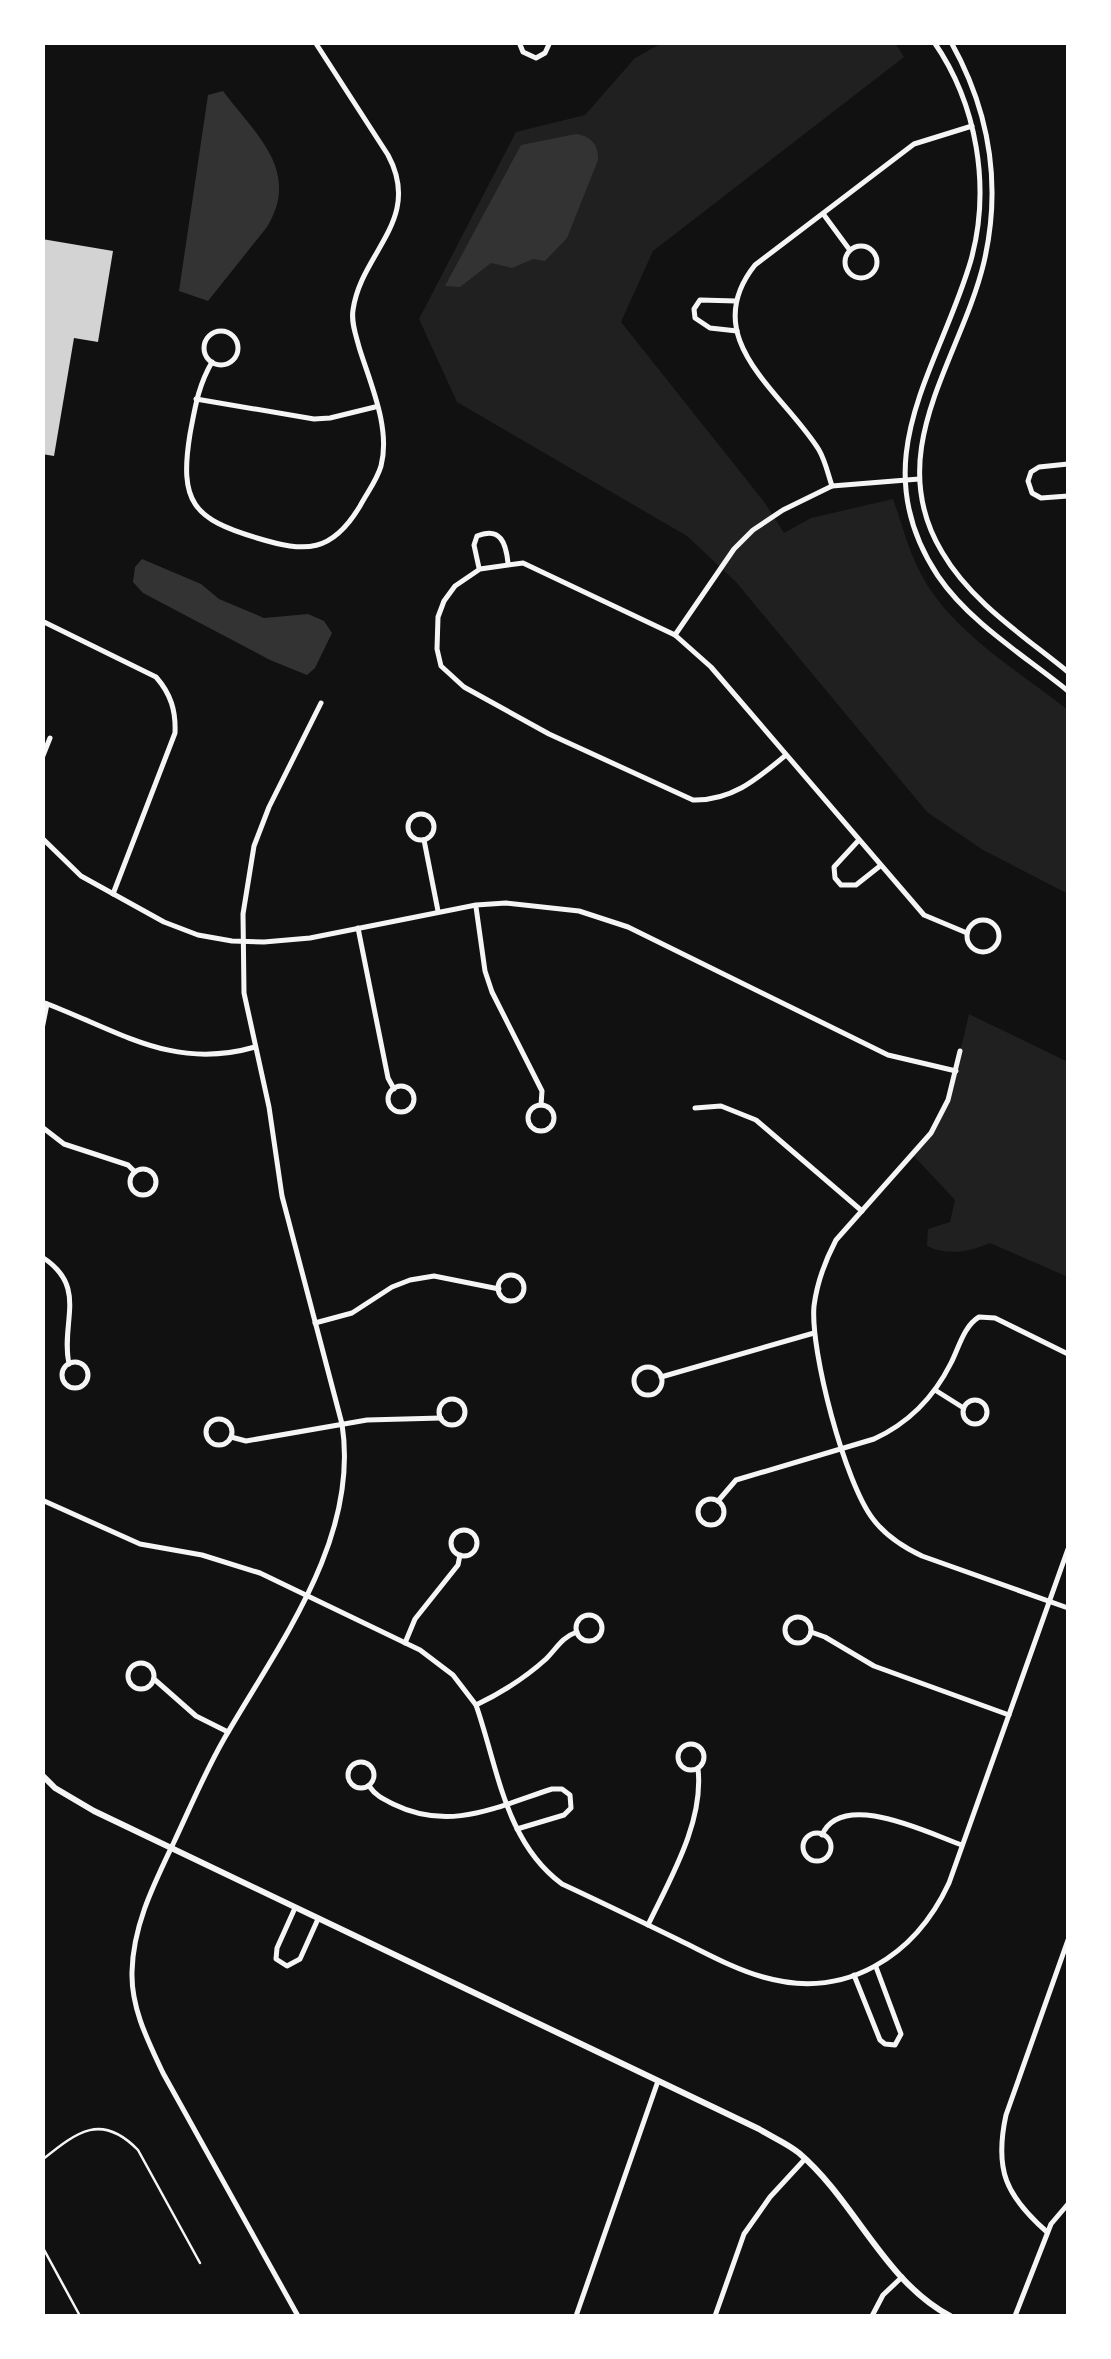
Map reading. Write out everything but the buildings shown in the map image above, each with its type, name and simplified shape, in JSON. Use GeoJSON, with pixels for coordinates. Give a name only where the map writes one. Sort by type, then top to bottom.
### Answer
{"type":"FeatureCollection","features":[{"type":"Feature","properties":{"kind":"street"},"geometry":{"type":"LineString","coordinates":[[212,362],[196,399],[185,478],[202,513],[222,527],[300,548],[316,546],[343,531],[375,480],[384,451],[352,318],[357,294],[394,221],[399,195],[396,170],[315,42]]}},
{"type":"Feature","properties":{"kind":"street"},"geometry":{"type":"LineString","coordinates":[[519,42],[523,52],[536,58],[546,53],[550,42]]}},
{"type":"Feature","properties":{"kind":"street"},"geometry":{"type":"LineString","coordinates":[[950,42],[973,88],[988,131],[993,194],[982,267],[926,416],[919,478],[932,533],[956,574],[986,605],[1068,672]]}},
{"type":"Feature","properties":{"kind":"street"},"geometry":{"type":"LineString","coordinates":[[937,44],[972,126],[980,177],[976,235],[962,284],[916,401],[906,442],[906,479],[918,533],[939,577],[983,623],[1068,691]]}},
{"type":"Feature","properties":{"kind":"street"},"geometry":{"type":"LineString","coordinates":[[832,486],[820,451],[746,360],[738,332],[736,301],[742,281],[755,265],[914,144],[972,126]]}},
{"type":"Feature","properties":{"kind":"street"},"geometry":{"type":"LineString","coordinates":[[824,215],[850,250]]}},
{"type":"Feature","properties":{"kind":"street"},"geometry":{"type":"LineString","coordinates":[[860,245],[871,249],[878,258],[873,274],[863,278],[849,273],[845,264],[850,250],[860,245]]}},
{"type":"Feature","properties":{"kind":"street"},"geometry":{"type":"LineString","coordinates":[[736,301],[700,300],[694,308],[700,324],[738,332]]}},
{"type":"Feature","properties":{"kind":"street"},"geometry":{"type":"LineString","coordinates":[[216,332],[232,335],[238,345],[234,360],[224,365],[212,362],[204,349],[207,339],[216,332]]}},
{"type":"Feature","properties":{"kind":"street"},"geometry":{"type":"LineString","coordinates":[[196,399],[314,419],[376,406]]}},
{"type":"Feature","properties":{"kind":"street"},"geometry":{"type":"LineString","coordinates":[[1068,464],[1039,467],[1031,472],[1028,482],[1032,493],[1041,498],[1068,496]]}},
{"type":"Feature","properties":{"kind":"street"},"geometry":{"type":"LineString","coordinates":[[675,635],[734,549],[753,530],[783,510],[832,486],[919,478]]}},
{"type":"Feature","properties":{"kind":"street"},"geometry":{"type":"LineString","coordinates":[[480,569],[474,545],[477,536],[486,532],[505,541],[508,563]]}},
{"type":"Feature","properties":{"kind":"street"},"geometry":{"type":"LineString","coordinates":[[786,754],[744,789],[714,801],[692,800],[548,734],[464,687],[441,666],[438,617],[444,600],[455,586],[480,569],[524,563],[675,635],[711,668],[786,754],[924,916],[967,933]]}},
{"type":"Feature","properties":{"kind":"street"},"geometry":{"type":"LineString","coordinates":[[42,621],[156,678],[164,686],[176,715],[175,733],[113,894]]}},
{"type":"Feature","properties":{"kind":"street"},"geometry":{"type":"LineString","coordinates":[[298,2316],[163,2073],[144,2033],[131,1975],[138,1928],[171,1848],[228,1732],[306,1596],[328,1545],[344,1486],[346,1450],[342,1424],[282,1196],[244,993],[243,941],[254,846],[320,703]]}},
{"type":"Feature","properties":{"kind":"street"},"geometry":{"type":"LineString","coordinates":[[42,758],[50,738]]}},
{"type":"Feature","properties":{"kind":"street"},"geometry":{"type":"LineString","coordinates":[[421,814],[432,819],[434,827],[432,835],[424,839],[416,838],[408,828],[410,820],[421,814]]}},
{"type":"Feature","properties":{"kind":"street"},"geometry":{"type":"LineString","coordinates":[[42,838],[81,876],[164,922],[198,935],[243,941],[310,938],[476,906],[544,905],[605,918],[888,1055],[956,1072]]}},
{"type":"Feature","properties":{"kind":"street"},"geometry":{"type":"LineString","coordinates":[[424,839],[438,911]]}},
{"type":"Feature","properties":{"kind":"street"},"geometry":{"type":"LineString","coordinates":[[858,840],[834,866],[835,878],[841,884],[856,885],[880,866]]}},
{"type":"Feature","properties":{"kind":"street"},"geometry":{"type":"LineString","coordinates":[[476,906],[488,982],[542,1091],[541,1105]]}},
{"type":"Feature","properties":{"kind":"street"},"geometry":{"type":"LineString","coordinates":[[983,920],[997,928],[999,938],[995,948],[981,952],[968,944],[967,933],[972,924],[983,920]]}},
{"type":"Feature","properties":{"kind":"street"},"geometry":{"type":"LineString","coordinates":[[358,928],[388,1078],[394,1089]]}},
{"type":"Feature","properties":{"kind":"street"},"geometry":{"type":"LineString","coordinates":[[42,1029],[45,1003],[174,1054],[206,1057],[255,1048]]}},
{"type":"Feature","properties":{"kind":"street"},"geometry":{"type":"LineString","coordinates":[[960,1052],[948,1100],[930,1133],[836,1240],[820,1275],[814,1333],[843,1448],[861,1501],[874,1520],[904,1547],[1068,1608]]}},
{"type":"Feature","properties":{"kind":"street"},"geometry":{"type":"LineString","coordinates":[[400,1086],[412,1092],[413,1104],[407,1111],[399,1112],[389,1104],[388,1096],[394,1089],[400,1086]]}},
{"type":"Feature","properties":{"kind":"street"},"geometry":{"type":"LineString","coordinates":[[541,1105],[551,1109],[554,1117],[553,1126],[542,1132],[530,1126],[528,1118],[531,1110],[541,1105]]}},
{"type":"Feature","properties":{"kind":"street"},"geometry":{"type":"LineString","coordinates":[[696,1108],[721,1106],[756,1120],[862,1210]]}},
{"type":"Feature","properties":{"kind":"street"},"geometry":{"type":"LineString","coordinates":[[43,1129],[64,1144],[128,1165],[136,1172]]}},
{"type":"Feature","properties":{"kind":"street"},"geometry":{"type":"LineString","coordinates":[[146,1169],[154,1174],[156,1186],[150,1193],[138,1194],[132,1189],[130,1180],[136,1172],[146,1169]]}},
{"type":"Feature","properties":{"kind":"street"},"geometry":{"type":"LineString","coordinates":[[42,1257],[64,1278],[71,1298],[66,1350],[69,1364]]}},
{"type":"Feature","properties":{"kind":"street"},"geometry":{"type":"LineString","coordinates":[[316,1323],[352,1314],[392,1287],[422,1278],[456,1278],[499,1289],[504,1298],[512,1300],[520,1298],[524,1286],[518,1277],[509,1275],[499,1289]]}},
{"type":"Feature","properties":{"kind":"street"},"geometry":{"type":"LineString","coordinates":[[718,1502],[736,1480],[895,1429],[922,1407],[935,1390],[967,1328],[980,1316],[995,1318],[1068,1354]]}},
{"type":"Feature","properties":{"kind":"street"},"geometry":{"type":"LineString","coordinates":[[661,1377],[814,1333]]}},
{"type":"Feature","properties":{"kind":"street"},"geometry":{"type":"LineString","coordinates":[[79,1362],[86,1368],[84,1384],[77,1387],[66,1382],[63,1371],[69,1364],[79,1362]]}},
{"type":"Feature","properties":{"kind":"street"},"geometry":{"type":"LineString","coordinates":[[646,1368],[661,1377],[659,1390],[652,1395],[642,1394],[634,1384],[638,1372],[646,1368]]}},
{"type":"Feature","properties":{"kind":"street"},"geometry":{"type":"LineString","coordinates":[[935,1390],[963,1408]]}},
{"type":"Feature","properties":{"kind":"street"},"geometry":{"type":"LineString","coordinates":[[231,1437],[246,1441],[397,1417],[440,1418],[448,1424],[460,1422],[464,1415],[462,1404],[450,1399],[442,1403],[440,1418]]}},
{"type":"Feature","properties":{"kind":"street"},"geometry":{"type":"LineString","coordinates":[[969,1401],[982,1401],[987,1416],[982,1423],[971,1424],[963,1416],[963,1408],[969,1401]]}},
{"type":"Feature","properties":{"kind":"street"},"geometry":{"type":"LineString","coordinates":[[222,1419],[231,1427],[231,1437],[224,1444],[216,1444],[207,1435],[207,1426],[222,1419]]}},
{"type":"Feature","properties":{"kind":"street"},"geometry":{"type":"LineString","coordinates":[[42,1500],[140,1544],[234,1563],[439,1662],[454,1674],[476,1705],[517,1830],[529,1854],[554,1878],[764,1978],[817,1982],[876,1967],[912,1940],[926,1923],[944,1892],[962,1845],[1068,1550]]}},
{"type":"Feature","properties":{"kind":"street"},"geometry":{"type":"LineString","coordinates":[[706,1500],[718,1502],[724,1512],[721,1520],[706,1524],[698,1514],[700,1506],[706,1500]]}},
{"type":"Feature","properties":{"kind":"street"},"geometry":{"type":"LineString","coordinates":[[468,1531],[475,1537],[475,1549],[470,1555],[460,1555],[452,1548],[451,1540],[456,1532],[468,1531]]}},
{"type":"Feature","properties":{"kind":"street"},"geometry":{"type":"LineString","coordinates":[[405,1643],[415,1619],[458,1565],[460,1555]]}},
{"type":"Feature","properties":{"kind":"street"},"geometry":{"type":"LineString","coordinates":[[592,1615],[602,1623],[602,1632],[593,1640],[584,1640],[577,1632],[578,1622],[584,1616],[592,1615]]}},
{"type":"Feature","properties":{"kind":"street"},"geometry":{"type":"LineString","coordinates":[[800,1617],[808,1621],[811,1632],[798,1643],[787,1637],[785,1629],[788,1621],[800,1617]]}},
{"type":"Feature","properties":{"kind":"street"},"geometry":{"type":"LineString","coordinates":[[476,1705],[521,1679],[565,1636],[577,1632]]}},
{"type":"Feature","properties":{"kind":"street"},"geometry":{"type":"LineString","coordinates":[[811,1632],[874,1666],[1009,1715]]}},
{"type":"Feature","properties":{"kind":"street"},"geometry":{"type":"LineString","coordinates":[[154,1679],[150,1686],[138,1688],[128,1675],[132,1667],[144,1663],[153,1671],[154,1679],[196,1716],[228,1732]]}},
{"type":"Feature","properties":{"kind":"street"},"geometry":{"type":"LineString","coordinates":[[648,1925],[693,1816],[698,1769],[704,1752],[694,1744],[685,1745],[679,1752],[680,1764],[687,1770],[698,1769]]}},
{"type":"Feature","properties":{"kind":"street"},"geometry":{"type":"LineString","coordinates":[[367,1763],[373,1769],[374,1778],[369,1786],[358,1788],[351,1784],[348,1772],[354,1764],[367,1763]]}},
{"type":"Feature","properties":{"kind":"street"},"geometry":{"type":"LineString","coordinates":[[42,1776],[94,1811],[759,2129],[804,2159],[836,2192],[902,2277],[923,2299],[950,2316]]}},
{"type":"Feature","properties":{"kind":"street"},"geometry":{"type":"LineString","coordinates":[[369,1786],[377,1797],[416,1816],[436,1819],[455,1818],[557,1788],[572,1799],[564,1815],[517,1830]]}},
{"type":"Feature","properties":{"kind":"street"},"geometry":{"type":"LineString","coordinates":[[822,1835],[834,1820],[866,1813],[962,1845]]}},
{"type":"Feature","properties":{"kind":"street"},"geometry":{"type":"LineString","coordinates":[[811,1834],[822,1835],[829,1842],[830,1851],[820,1860],[811,1860],[803,1849],[804,1840],[811,1834]]}},
{"type":"Feature","properties":{"kind":"street"},"geometry":{"type":"LineString","coordinates":[[295,1908],[277,1948],[276,1958],[281,1964],[287,1966],[298,1960],[318,1918]]}},
{"type":"Feature","properties":{"kind":"street"},"geometry":{"type":"LineString","coordinates":[[1048,2232],[1027,2214],[1008,2188],[1002,2170],[1002,2136],[1068,1940]]}},
{"type":"Feature","properties":{"kind":"street"},"geometry":{"type":"LineString","coordinates":[[854,1975],[880,2040],[895,2045],[902,2034],[876,1967]]}},
{"type":"Feature","properties":{"kind":"street"},"geometry":{"type":"LineString","coordinates":[[576,2316],[658,2081]]}},
{"type":"Feature","properties":{"kind":"street"},"geometry":{"type":"LineString","coordinates":[[715,2316],[744,2234],[804,2159]]}},
{"type":"Feature","properties":{"kind":"street"},"geometry":{"type":"LineString","coordinates":[[1014,2316],[1048,2232],[1068,2204]]}},
{"type":"Feature","properties":{"kind":"street"},"geometry":{"type":"LineString","coordinates":[[872,2316],[884,2295],[902,2277]]}},
{"type":"Feature","properties":{"kind":"lane"},"geometry":{"type":"LineString","coordinates":[[42,2160],[72,2137],[90,2129],[110,2129],[123,2135],[138,2150],[200,2263]]}},
{"type":"Feature","properties":{"kind":"lane"},"geometry":{"type":"LineString","coordinates":[[42,2246],[80,2316]]}},
{"type":"Feature","properties":{"kind":"shaded area"},"geometry":{"type":"Polygon","coordinates":[[[662,43],[895,43],[904,57],[653,251],[621,322],[765,503],[784,533],[811,518],[893,499],[917,566],[945,609],[984,646],[1068,710],[1068,894],[983,850],[927,812],[736,582],[687,536],[457,402],[419,319],[516,132],[585,115],[635,58],[662,43]]]}},
{"type":"Feature","properties":{"kind":"shaded area"},"geometry":{"type":"Polygon","coordinates":[[[223,91],[270,154],[279,188],[267,227],[208,301],[179,291],[208,95],[223,91]]]}},
{"type":"Feature","properties":{"kind":"shaded area"},"geometry":{"type":"Polygon","coordinates":[[[576,134],[593,142],[598,160],[567,238],[545,261],[533,259],[512,268],[491,263],[460,287],[445,286],[521,145],[576,134]]]}},
{"type":"Feature","properties":{"kind":"shaded area"},"geometry":{"type":"Polygon","coordinates":[[[142,559],[201,584],[219,599],[264,618],[308,614],[324,621],[332,633],[315,668],[307,675],[270,660],[143,593],[133,582],[135,567],[142,559]]]}},
{"type":"Feature","properties":{"kind":"shaded area"},"geometry":{"type":"Polygon","coordinates":[[[969,1014],[1068,1062],[1068,1277],[990,1243],[958,1252],[927,1246],[928,1229],[950,1222],[955,1200],[912,1154],[943,1105],[969,1014]]]}}]}
